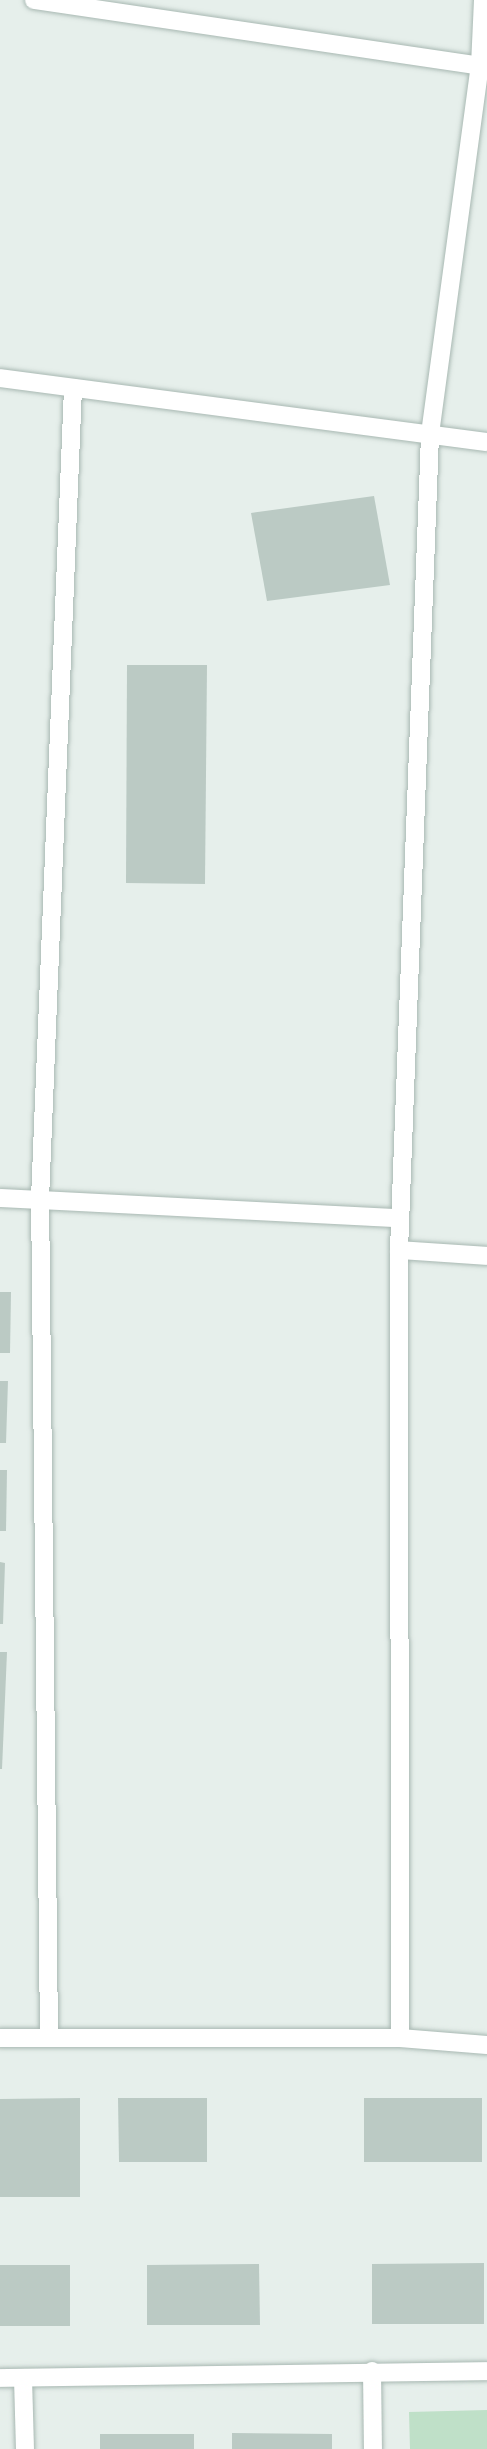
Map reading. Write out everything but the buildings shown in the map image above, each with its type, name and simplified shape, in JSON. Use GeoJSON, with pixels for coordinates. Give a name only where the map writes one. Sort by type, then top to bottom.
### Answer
{"type":"FeatureCollection","features":[{"type":"Feature","properties":{"kind":"street"},"geometry":{"type":"LineString","coordinates":[[34,0],[100,5],[483,66]]}},
{"type":"Feature","properties":{"kind":"street"},"geometry":{"type":"LineString","coordinates":[[400,2038],[399,1251],[430,434],[483,66],[483,0]]}},
{"type":"Feature","properties":{"kind":"street"},"geometry":{"type":"LineString","coordinates":[[0,378],[487,442]]}},
{"type":"Feature","properties":{"kind":"street"},"geometry":{"type":"LineString","coordinates":[[49,2038],[40,1199],[73,388]]}},
{"type":"Feature","properties":{"kind":"street"},"geometry":{"type":"LineString","coordinates":[[0,1198],[400,1218]]}},
{"type":"Feature","properties":{"kind":"street"},"geometry":{"type":"LineString","coordinates":[[399,1251],[487,1256]]}},
{"type":"Feature","properties":{"kind":"street"},"geometry":{"type":"LineString","coordinates":[[0,2038],[400,2038],[487,2045]]}},
{"type":"Feature","properties":{"kind":"street"},"geometry":{"type":"LineString","coordinates":[[372,2371],[373,2449]]}},
{"type":"Feature","properties":{"kind":"street"},"geometry":{"type":"LineString","coordinates":[[0,2378],[487,2371]]}},
{"type":"Feature","properties":{"kind":"street"},"geometry":{"type":"LineString","coordinates":[[22,2378],[25,2449]]}},
{"type":"Feature","properties":{"kind":"green space"},"geometry":{"type":"Polygon","coordinates":[[[487,2410],[487,2449],[410,2449],[409,2412],[487,2410]]]}}]}
